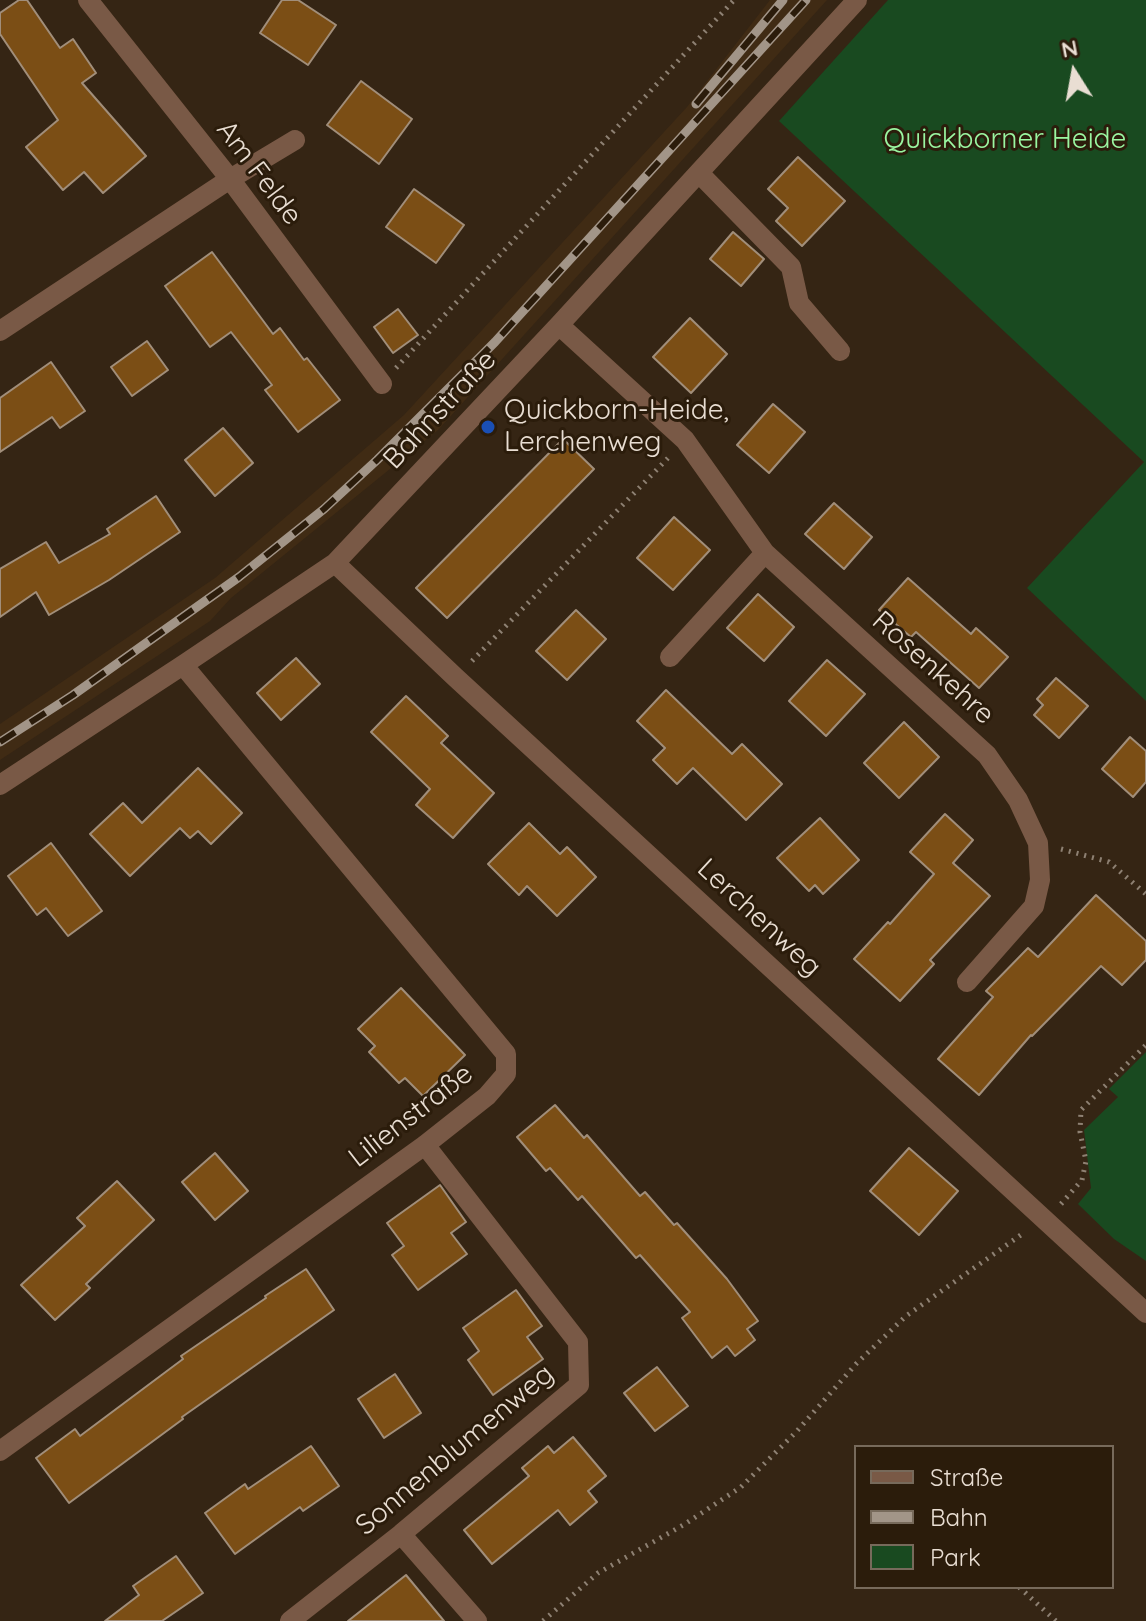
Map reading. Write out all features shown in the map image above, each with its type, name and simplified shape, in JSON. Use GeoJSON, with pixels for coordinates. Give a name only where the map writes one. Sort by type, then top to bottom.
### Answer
{"type":"FeatureCollection","features":[{"type":"Feature","properties":{"kind":"street","name":"Am Felde"},"geometry":{"type":"LineString","coordinates":[[88,0],[230,179],[382,384]]}},
{"type":"Feature","properties":{"kind":"street","name":"Bahnstraße"},"geometry":{"type":"LineString","coordinates":[[0,785],[335,563],[559,325],[857,0]]}},
{"type":"Feature","properties":{"kind":"street"},"geometry":{"type":"LineString","coordinates":[[0,331],[230,179],[295,140]]}},
{"type":"Feature","properties":{"kind":"street"},"geometry":{"type":"LineString","coordinates":[[699,173],[791,267],[799,303],[840,351]]}},
{"type":"Feature","properties":{"kind":"street","name":"Rosenkehre"},"geometry":{"type":"LineString","coordinates":[[559,325],[685,440],[765,553],[987,755],[1018,800],[1038,843]]}},
{"type":"Feature","properties":{"kind":"street"},"geometry":{"type":"LineString","coordinates":[[670,657],[765,553]]}},
{"type":"Feature","properties":{"kind":"street","name":"Lerchenweg"},"geometry":{"type":"LineString","coordinates":[[335,563],[1146,1313]]}},
{"type":"Feature","properties":{"kind":"street","name":"Lilienstraße"},"geometry":{"type":"LineString","coordinates":[[0,1451],[425,1145],[487,1096],[506,1074],[506,1054],[183,665]]}},
{"type":"Feature","properties":{"kind":"street"},"geometry":{"type":"LineString","coordinates":[[967,982],[1034,906],[1040,880],[1038,843]]}},
{"type":"Feature","properties":{"kind":"street","name":"Sonnenblumenweg"},"geometry":{"type":"LineString","coordinates":[[290,1621],[401,1534],[579,1385],[578,1342],[425,1145]]}},
{"type":"Feature","properties":{"kind":"street"},"geometry":{"type":"LineString","coordinates":[[401,1534],[477,1621]]}},
{"type":"Feature","properties":{"kind":"path"},"geometry":{"type":"LineString","coordinates":[[382,384],[734,0]]}},
{"type":"Feature","properties":{"kind":"path"},"geometry":{"type":"LineString","coordinates":[[455,677],[685,440]]}},
{"type":"Feature","properties":{"kind":"path"},"geometry":{"type":"LineString","coordinates":[[1038,843],[1109,862],[1146,894]]}},
{"type":"Feature","properties":{"kind":"path"},"geometry":{"type":"LineString","coordinates":[[543,1621],[598,1573],[685,1524],[741,1487],[797,1431],[856,1364],[906,1316],[1064,1201],[1082,1180],[1086,1161],[1080,1132],[1081,1110],[1146,1045]]}},
{"type":"Feature","properties":{"kind":"path"},"geometry":{"type":"LineString","coordinates":[[1021,1589],[1056,1621]]}},
{"type":"Feature","properties":{"kind":"shaded area"},"geometry":{"type":"Polygon","coordinates":[[[770,0],[827,0],[438,430],[231,598],[210,621],[0,760],[0,724],[215,578],[404,415],[687,107],[770,0]]]}},
{"type":"Feature","properties":{"kind":"green space","name":"Quickborner Heide"},"geometry":{"type":"Polygon","coordinates":[[[888,0],[1146,0],[1146,701],[1027,588],[1144,462],[779,121],[888,0]]]}},
{"type":"Feature","properties":{"kind":"green space"},"geometry":{"type":"Polygon","coordinates":[[[1146,1052],[1146,1261],[1114,1239],[1078,1204],[1091,1188],[1084,1130],[1118,1097],[1109,1089],[1146,1052]]]}},
{"type":"Feature","properties":{"kind":"building"},"geometry":{"type":"Polygon","coordinates":[[[19,0],[27,0],[60,48],[73,39],[96,73],[82,83],[146,156],[103,193],[84,172],[63,190],[26,147],[58,120],[0,34],[0,13],[19,0]]]}},
{"type":"Feature","properties":{"kind":"building"},"geometry":{"type":"Polygon","coordinates":[[[282,0],[298,0],[336,25],[308,65],[260,33],[282,0]]]}},
{"type":"Feature","properties":{"kind":"building"},"geometry":{"type":"Polygon","coordinates":[[[361,81],[412,119],[379,164],[327,125],[361,81]]]}},
{"type":"Feature","properties":{"kind":"building"},"geometry":{"type":"Polygon","coordinates":[[[798,157],[845,201],[802,246],[776,221],[788,208],[768,189],[798,157]]]}},
{"type":"Feature","properties":{"kind":"building"},"geometry":{"type":"Polygon","coordinates":[[[414,189],[464,225],[436,263],[386,227],[414,189]]]}},
{"type":"Feature","properties":{"kind":"building"},"geometry":{"type":"Polygon","coordinates":[[[733,232],[764,259],[741,286],[710,259],[733,232]]]}},
{"type":"Feature","properties":{"kind":"building"},"geometry":{"type":"Polygon","coordinates":[[[212,252],[273,334],[280,328],[340,400],[298,432],[265,390],[272,385],[231,332],[210,347],[165,286],[212,252]]]}},
{"type":"Feature","properties":{"kind":"building"},"geometry":{"type":"Polygon","coordinates":[[[398,309],[418,335],[393,353],[374,327],[398,309]]]}},
{"type":"Feature","properties":{"kind":"building"},"geometry":{"type":"Polygon","coordinates":[[[690,318],[727,354],[691,393],[653,357],[690,318]]]}},
{"type":"Feature","properties":{"kind":"building"},"geometry":{"type":"Polygon","coordinates":[[[147,341],[168,370],[132,396],[111,367],[147,341]]]}},
{"type":"Feature","properties":{"kind":"building"},"geometry":{"type":"Polygon","coordinates":[[[51,362],[85,411],[60,428],[52,417],[0,452],[0,398],[51,362]]]}},
{"type":"Feature","properties":{"kind":"building"},"geometry":{"type":"Polygon","coordinates":[[[773,404],[805,432],[769,473],[737,445],[773,404]]]}},
{"type":"Feature","properties":{"kind":"building"},"geometry":{"type":"Polygon","coordinates":[[[223,428],[253,463],[215,496],[185,460],[223,428]]]}},
{"type":"Feature","properties":{"kind":"building"},"geometry":{"type":"Polygon","coordinates":[[[563,439],[594,469],[447,618],[416,588],[563,439]]]}},
{"type":"Feature","properties":{"kind":"building"},"geometry":{"type":"Polygon","coordinates":[[[156,496],[180,532],[109,580],[49,615],[36,592],[0,617],[0,569],[46,542],[59,563],[110,534],[107,529],[156,496]]]}},
{"type":"Feature","properties":{"kind":"building"},"geometry":{"type":"Polygon","coordinates":[[[834,503],[872,537],[844,569],[805,534],[834,503]]]}},
{"type":"Feature","properties":{"kind":"building"},"geometry":{"type":"Polygon","coordinates":[[[674,517],[710,550],[673,590],[637,558],[674,517]]]}},
{"type":"Feature","properties":{"kind":"building"},"geometry":{"type":"Polygon","coordinates":[[[908,578],[971,634],[976,628],[1008,657],[979,688],[916,632],[911,637],[879,610],[908,578]]]}},
{"type":"Feature","properties":{"kind":"building"},"geometry":{"type":"Polygon","coordinates":[[[758,594],[794,627],[764,661],[727,628],[758,594]]]}},
{"type":"Feature","properties":{"kind":"building"},"geometry":{"type":"Polygon","coordinates":[[[576,610],[606,639],[567,680],[536,651],[576,610]]]}},
{"type":"Feature","properties":{"kind":"building"},"geometry":{"type":"Polygon","coordinates":[[[296,658],[320,684],[281,720],[257,693],[296,658]]]}},
{"type":"Feature","properties":{"kind":"building"},"geometry":{"type":"Polygon","coordinates":[[[827,660],[865,694],[826,736],[789,701],[827,660]]]}},
{"type":"Feature","properties":{"kind":"building"},"geometry":{"type":"Polygon","coordinates":[[[1056,678],[1088,706],[1059,738],[1034,715],[1043,705],[1037,699],[1056,678]]]}},
{"type":"Feature","properties":{"kind":"building"},"geometry":{"type":"Polygon","coordinates":[[[666,690],[732,754],[742,744],[782,784],[746,820],[693,768],[677,784],[653,760],[665,748],[637,721],[666,690]]]}},
{"type":"Feature","properties":{"kind":"building"},"geometry":{"type":"Polygon","coordinates":[[[406,696],[448,736],[441,743],[494,793],[453,838],[416,805],[430,789],[371,732],[406,696]]]}},
{"type":"Feature","properties":{"kind":"building"},"geometry":{"type":"Polygon","coordinates":[[[904,722],[939,757],[899,798],[864,763],[904,722]]]}},
{"type":"Feature","properties":{"kind":"building"},"geometry":{"type":"Polygon","coordinates":[[[1130,737],[1146,751],[1146,782],[1133,797],[1102,769],[1130,737]]]}},
{"type":"Feature","properties":{"kind":"building"},"geometry":{"type":"Polygon","coordinates":[[[198,768],[242,813],[211,844],[198,831],[190,838],[180,828],[130,876],[90,834],[123,803],[142,823],[198,768]]]}},
{"type":"Feature","properties":{"kind":"building"},"geometry":{"type":"Polygon","coordinates":[[[945,814],[973,840],[953,863],[990,896],[930,960],[934,964],[900,1001],[854,959],[934,874],[910,852],[945,814]]]}},
{"type":"Feature","properties":{"kind":"building"},"geometry":{"type":"Polygon","coordinates":[[[820,818],[859,860],[823,894],[815,885],[809,891],[777,858],[820,818]]]}},
{"type":"Feature","properties":{"kind":"building"},"geometry":{"type":"Polygon","coordinates":[[[529,823],[560,854],[567,847],[596,877],[557,916],[527,886],[519,895],[488,864],[529,823]]]}},
{"type":"Feature","properties":{"kind":"building"},"geometry":{"type":"Polygon","coordinates":[[[51,843],[102,911],[68,936],[46,908],[37,915],[8,876],[51,843]]]}},
{"type":"Feature","properties":{"kind":"building"},"geometry":{"type":"Polygon","coordinates":[[[1096,895],[1146,941],[1146,960],[1122,985],[1101,966],[1031,1035],[979,1095],[938,1059],[993,997],[986,991],[1028,948],[1038,957],[1096,895]]]}},
{"type":"Feature","properties":{"kind":"building"},"geometry":{"type":"Polygon","coordinates":[[[401,988],[465,1055],[423,1096],[405,1078],[399,1083],[369,1052],[375,1046],[358,1029],[401,988]]]}},
{"type":"Feature","properties":{"kind":"building"},"geometry":{"type":"Polygon","coordinates":[[[555,1105],[584,1138],[587,1135],[640,1196],[645,1192],[674,1225],[677,1223],[727,1279],[758,1321],[747,1329],[755,1340],[735,1356],[727,1346],[712,1358],[682,1318],[690,1312],[640,1255],[636,1258],[582,1196],[578,1200],[550,1168],[546,1171],[517,1137],[555,1105]]]}},
{"type":"Feature","properties":{"kind":"building"},"geometry":{"type":"Polygon","coordinates":[[[909,1148],[958,1191],[919,1235],[870,1191],[909,1148]]]}},
{"type":"Feature","properties":{"kind":"building"},"geometry":{"type":"Polygon","coordinates":[[[215,1153],[248,1191],[215,1220],[182,1182],[215,1153]]]}},
{"type":"Feature","properties":{"kind":"building"},"geometry":{"type":"Polygon","coordinates":[[[117,1181],[154,1220],[86,1284],[90,1288],[55,1320],[21,1285],[85,1226],[77,1218],[117,1181]]]}},
{"type":"Feature","properties":{"kind":"building"},"geometry":{"type":"Polygon","coordinates":[[[440,1185],[466,1222],[451,1233],[467,1254],[418,1290],[392,1255],[404,1246],[387,1223],[440,1185]]]}},
{"type":"Feature","properties":{"kind":"building"},"geometry":{"type":"Polygon","coordinates":[[[306,1269],[334,1310],[182,1417],[69,1503],[36,1458],[75,1429],[80,1436],[183,1359],[181,1356],[306,1269]]]}},
{"type":"Feature","properties":{"kind":"building"},"geometry":{"type":"Polygon","coordinates":[[[516,1290],[542,1326],[527,1337],[543,1359],[493,1395],[468,1360],[479,1351],[463,1328],[516,1290]]]}},
{"type":"Feature","properties":{"kind":"building"},"geometry":{"type":"Polygon","coordinates":[[[657,1367],[688,1406],[655,1431],[624,1393],[657,1367]]]}},
{"type":"Feature","properties":{"kind":"building"},"geometry":{"type":"Polygon","coordinates":[[[395,1374],[421,1413],[384,1438],[358,1399],[395,1374]]]}},
{"type":"Feature","properties":{"kind":"building"},"geometry":{"type":"Polygon","coordinates":[[[573,1437],[606,1476],[588,1491],[597,1502],[570,1525],[558,1510],[492,1564],[464,1530],[529,1476],[522,1468],[548,1446],[554,1453],[573,1437]]]}},
{"type":"Feature","properties":{"kind":"building"},"geometry":{"type":"Polygon","coordinates":[[[311,1446],[339,1486],[303,1511],[300,1507],[235,1554],[205,1513],[245,1484],[248,1489],[311,1446]]]}},
{"type":"Feature","properties":{"kind":"building"},"geometry":{"type":"Polygon","coordinates":[[[176,1556],[203,1593],[162,1621],[105,1621],[139,1595],[133,1586],[176,1556]]]}},
{"type":"Feature","properties":{"kind":"building"},"geometry":{"type":"Polygon","coordinates":[[[406,1575],[444,1621],[348,1621],[406,1575]]]}},
{"type":"Feature","properties":{"kind":"railway"},"geometry":{"type":"LineString","coordinates":[[696,104],[783,0]]}},
{"type":"Feature","properties":{"kind":"railway"},"geometry":{"type":"LineString","coordinates":[[0,742],[73,695],[239,577],[324,509],[495,342],[806,0]]}},
{"type":"Feature","properties":{"kind":"place","name":"Quickborn-Heide, Lerchenweg"},"geometry":{"type":"Point","coordinates":[488,427]}}]}
